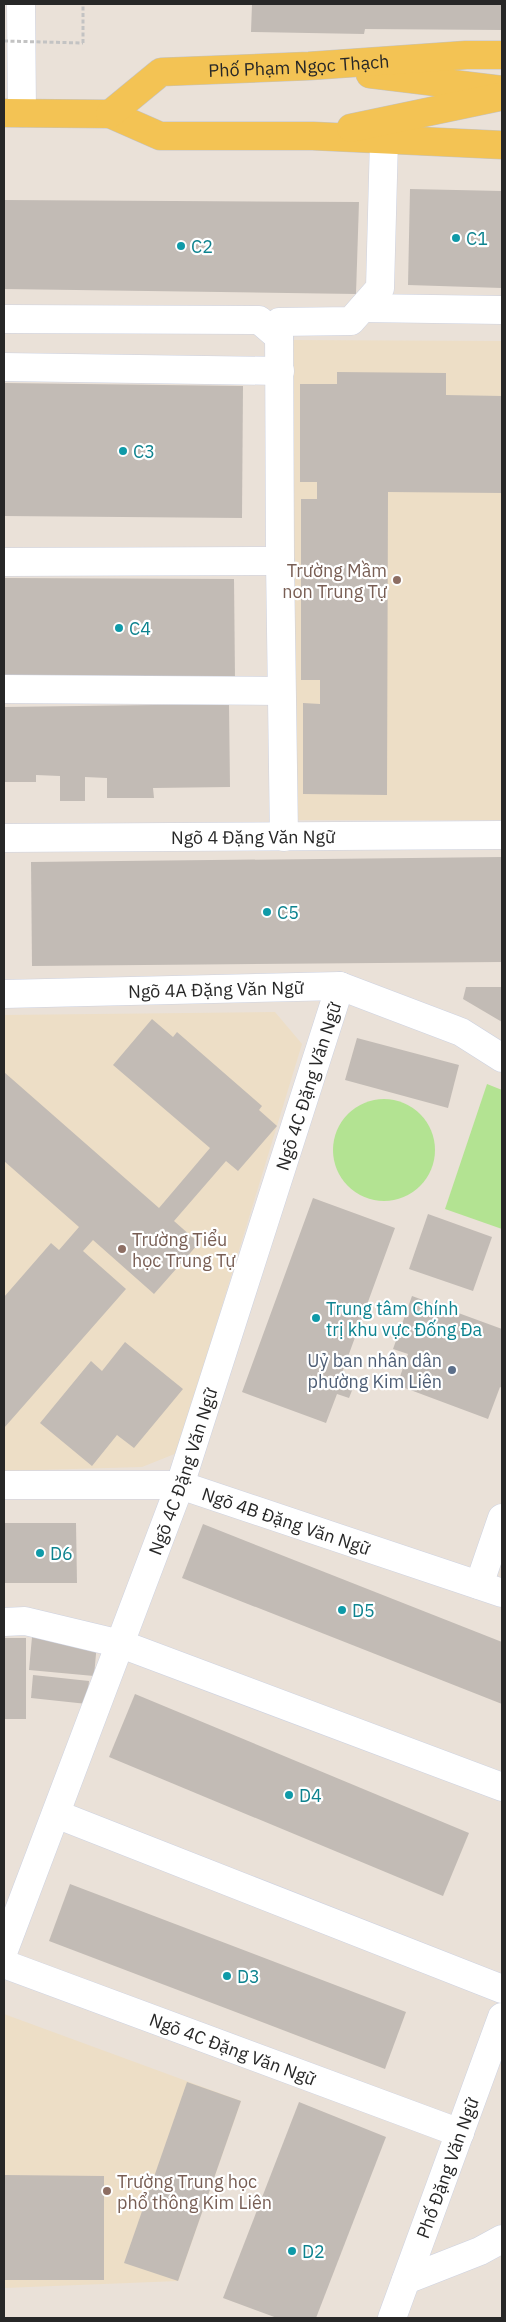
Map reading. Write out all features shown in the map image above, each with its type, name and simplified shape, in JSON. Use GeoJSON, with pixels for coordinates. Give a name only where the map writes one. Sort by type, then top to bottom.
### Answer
{"type":"FeatureCollection","features":[{"type":"Feature","properties":{"kind":"main road","name":"Phố Phạm Ngọc Thạch"},"geometry":{"type":"LineString","coordinates":[[110,114],[161,72],[309,66],[466,54],[502,55]]}},
{"type":"Feature","properties":{"kind":"main road"},"geometry":{"type":"LineString","coordinates":[[309,66],[502,90]]}},
{"type":"Feature","properties":{"kind":"main road"},"geometry":{"type":"LineString","coordinates":[[313,136],[502,96]]}},
{"type":"Feature","properties":{"kind":"main road"},"geometry":{"type":"LineString","coordinates":[[13,113],[110,114],[160,136],[313,136],[502,145]]}},
{"type":"Feature","properties":{"kind":"street"},"geometry":{"type":"LineString","coordinates":[[13,113],[22,4]]}},
{"type":"Feature","properties":{"kind":"street"},"geometry":{"type":"LineString","coordinates":[[284,837],[281,691],[279,322],[351,321],[380,288],[384,140]]}},
{"type":"Feature","properties":{"kind":"street"},"geometry":{"type":"LineString","coordinates":[[362,308],[502,310]]}},
{"type":"Feature","properties":{"kind":"street"},"geometry":{"type":"LineString","coordinates":[[4,319],[259,320],[279,337]]}},
{"type":"Feature","properties":{"kind":"street"},"geometry":{"type":"LineString","coordinates":[[4,367],[280,370]]}},
{"type":"Feature","properties":{"kind":"street"},"geometry":{"type":"LineString","coordinates":[[4,562],[280,562]]}},
{"type":"Feature","properties":{"kind":"street"},"geometry":{"type":"LineString","coordinates":[[4,689],[281,691]]}},
{"type":"Feature","properties":{"kind":"street","name":"Ngõ 4 Đặng Văn Ngữ"},"geometry":{"type":"LineString","coordinates":[[4,838],[502,835]]}},
{"type":"Feature","properties":{"kind":"street","name":"Ngõ 4A Đặng Văn Ngữ"},"geometry":{"type":"LineString","coordinates":[[4,994],[340,986],[461,1032],[502,1058]]}},
{"type":"Feature","properties":{"kind":"street","name":"Ngõ 4C Đặng Văn Ngữ"},"geometry":{"type":"LineString","coordinates":[[4,1950],[180,1486],[340,986]]}},
{"type":"Feature","properties":{"kind":"street","name":"Ngõ 4B Đặng Văn Ngữ"},"geometry":{"type":"LineString","coordinates":[[4,1485],[180,1486],[491,1589]]}},
{"type":"Feature","properties":{"kind":"street"},"geometry":{"type":"LineString","coordinates":[[491,1589],[502,1518]]}},
{"type":"Feature","properties":{"kind":"street"},"geometry":{"type":"LineString","coordinates":[[4,1622],[25,1621],[121,1644],[502,1787]]}},
{"type":"Feature","properties":{"kind":"street"},"geometry":{"type":"LineString","coordinates":[[56,1814],[502,1989]]}},
{"type":"Feature","properties":{"kind":"street","name":"Ngõ 4C Đặng Văn Ngữ"},"geometry":{"type":"LineString","coordinates":[[4,1964],[460,2132]]}},
{"type":"Feature","properties":{"kind":"street","name":"Phố Đặng Văn Ngữ"},"geometry":{"type":"LineString","coordinates":[[392,2318],[502,2017]]}},
{"type":"Feature","properties":{"kind":"street"},"geometry":{"type":"LineString","coordinates":[[406,2280],[480,2251],[502,2238]]}},
{"type":"Feature","properties":{"kind":"path"},"geometry":{"type":"LineString","coordinates":[[4,41],[83,43],[83,4]]}},
{"type":"Feature","properties":{"kind":"shaded area","name":"Trường Mầm non Trung Tự"},"geometry":{"type":"Polygon","coordinates":[[[290,340],[502,341],[502,820],[293,820],[290,340]]]}},
{"type":"Feature","properties":{"kind":"shaded area","name":"Trường Tiểu học Trung Tự"},"geometry":{"type":"Polygon","coordinates":[[[275,1012],[302,1044],[177,1453],[142,1467],[4,1471],[4,1015],[275,1012]]]}},
{"type":"Feature","properties":{"kind":"shaded area","name":"Trường Trung học phổ thông Kim Liên"},"geometry":{"type":"Polygon","coordinates":[[[4,2014],[241,2101],[178,2281],[4,2288],[4,2014]]]}},
{"type":"Feature","properties":{"kind":"green space"},"geometry":{"type":"Polygon","coordinates":[[[487,1084],[502,1090],[502,1229],[445,1209],[487,1084]]]}},
{"type":"Feature","properties":{"kind":"green space"},"geometry":{"type":"Polygon","coordinates":[[[384,1099],[403,1103],[420,1114],[431,1131],[435,1150],[431,1169],[420,1186],[403,1197],[384,1201],[365,1197],[348,1186],[337,1169],[333,1150],[337,1131],[348,1114],[365,1103],[384,1099]]]}},
{"type":"Feature","properties":{"kind":"building"},"geometry":{"type":"Polygon","coordinates":[[[252,4],[502,4],[502,30],[365,29],[364,34],[251,32],[252,4]]]}},
{"type":"Feature","properties":{"kind":"building","name":"C1"},"geometry":{"type":"Polygon","coordinates":[[[410,189],[502,191],[502,288],[408,285],[410,189]]]}},
{"type":"Feature","properties":{"kind":"building","name":"C2"},"geometry":{"type":"Polygon","coordinates":[[[4,200],[359,202],[356,294],[4,289],[4,200]]]}},
{"type":"Feature","properties":{"kind":"building"},"geometry":{"type":"Polygon","coordinates":[[[337,372],[446,373],[446,395],[502,396],[502,493],[388,492],[387,795],[303,794],[303,703],[320,704],[320,680],[301,680],[301,499],[317,499],[317,482],[300,482],[300,384],[337,384],[337,372]]]}},
{"type":"Feature","properties":{"kind":"building","name":"C3"},"geometry":{"type":"Polygon","coordinates":[[[4,383],[243,386],[242,518],[4,516],[4,383]]]}},
{"type":"Feature","properties":{"kind":"building","name":"C4"},"geometry":{"type":"Polygon","coordinates":[[[4,578],[234,579],[235,678],[4,676],[4,578]]]}},
{"type":"Feature","properties":{"kind":"building"},"geometry":{"type":"Polygon","coordinates":[[[229,704],[230,787],[153,788],[154,798],[107,798],[107,778],[85,777],[85,801],[60,801],[60,776],[36,775],[36,782],[4,782],[4,707],[229,704]]]}},
{"type":"Feature","properties":{"kind":"building","name":"C5"},"geometry":{"type":"Polygon","coordinates":[[[502,857],[502,962],[32,966],[31,862],[502,857]]]}},
{"type":"Feature","properties":{"kind":"building"},"geometry":{"type":"Polygon","coordinates":[[[466,987],[502,987],[502,1022],[463,999],[466,987]]]}},
{"type":"Feature","properties":{"kind":"building"},"geometry":{"type":"Polygon","coordinates":[[[152,1019],[173,1037],[177,1032],[262,1106],[259,1110],[277,1126],[238,1171],[226,1161],[174,1221],[199,1243],[154,1294],[93,1240],[83,1251],[126,1289],[4,1428],[4,1297],[51,1243],[59,1250],[79,1227],[4,1161],[4,1072],[159,1208],[210,1148],[113,1065],[152,1019]]]}},
{"type":"Feature","properties":{"kind":"building"},"geometry":{"type":"Polygon","coordinates":[[[357,1038],[459,1065],[448,1108],[345,1080],[357,1038]]]}},
{"type":"Feature","properties":{"kind":"building","name":"Trung tâm Chính trị khu vực Đống Đa"},"geometry":{"type":"Polygon","coordinates":[[[313,1198],[395,1228],[342,1373],[357,1378],[349,1398],[337,1394],[326,1423],[242,1392],[313,1198]]]}},
{"type":"Feature","properties":{"kind":"building"},"geometry":{"type":"Polygon","coordinates":[[[428,1214],[492,1237],[473,1291],[409,1269],[428,1214]]]}},
{"type":"Feature","properties":{"kind":"building","name":"Uỷ ban nhân dân phường Kim Liên"},"geometry":{"type":"Polygon","coordinates":[[[412,1296],[502,1329],[502,1388],[500,1387],[488,1419],[397,1385],[408,1354],[393,1349],[412,1296]]]}},
{"type":"Feature","properties":{"kind":"building"},"geometry":{"type":"Polygon","coordinates":[[[125,1342],[183,1389],[134,1448],[117,1435],[92,1466],[40,1423],[91,1361],[102,1371],[125,1342]]]}},
{"type":"Feature","properties":{"kind":"building","name":"D6"},"geometry":{"type":"Polygon","coordinates":[[[4,1523],[76,1523],[77,1583],[4,1583],[4,1523]]]}},
{"type":"Feature","properties":{"kind":"building","name":"D5"},"geometry":{"type":"Polygon","coordinates":[[[203,1524],[502,1642],[502,1704],[182,1578],[203,1524]]]}},
{"type":"Feature","properties":{"kind":"building"},"geometry":{"type":"Polygon","coordinates":[[[32,1637],[97,1643],[94,1676],[29,1670],[32,1637]]]}},
{"type":"Feature","properties":{"kind":"building"},"geometry":{"type":"Polygon","coordinates":[[[4,1638],[26,1638],[26,1719],[4,1719],[4,1638]]]}},
{"type":"Feature","properties":{"kind":"building"},"geometry":{"type":"Polygon","coordinates":[[[33,1675],[89,1681],[87,1704],[31,1698],[33,1675]]]}},
{"type":"Feature","properties":{"kind":"building","name":"D4"},"geometry":{"type":"Polygon","coordinates":[[[135,1694],[469,1833],[443,1896],[109,1757],[135,1694]]]}},
{"type":"Feature","properties":{"kind":"building","name":"D3"},"geometry":{"type":"Polygon","coordinates":[[[70,1884],[406,2012],[385,2069],[49,1941],[70,1884]]]}},
{"type":"Feature","properties":{"kind":"building"},"geometry":{"type":"Polygon","coordinates":[[[187,2082],[241,2101],[178,2281],[124,2263],[187,2082]]]}},
{"type":"Feature","properties":{"kind":"building","name":"D2"},"geometry":{"type":"Polygon","coordinates":[[[299,2102],[386,2137],[316,2318],[277,2318],[223,2298],[299,2102]]]}},
{"type":"Feature","properties":{"kind":"building"},"geometry":{"type":"Polygon","coordinates":[[[4,2175],[104,2176],[104,2280],[4,2280],[4,2175]]]}},
{"type":"Feature","properties":{"kind":"place","name":"C1"},"geometry":{"type":"Point","coordinates":[456,238]}},
{"type":"Feature","properties":{"kind":"place","name":"C2"},"geometry":{"type":"Point","coordinates":[181,246]}},
{"type":"Feature","properties":{"kind":"place","name":"C3"},"geometry":{"type":"Point","coordinates":[123,451]}},
{"type":"Feature","properties":{"kind":"place","name":"Trường Mầm non Trung Tự"},"geometry":{"type":"Point","coordinates":[397,580]}},
{"type":"Feature","properties":{"kind":"place","name":"C4"},"geometry":{"type":"Point","coordinates":[119,628]}},
{"type":"Feature","properties":{"kind":"place","name":"C5"},"geometry":{"type":"Point","coordinates":[267,912]}},
{"type":"Feature","properties":{"kind":"place","name":"Trường Tiểu học Trung Tự"},"geometry":{"type":"Point","coordinates":[122,1249]}},
{"type":"Feature","properties":{"kind":"place","name":"Trung tâm Chính trị khu vực Đống Đa"},"geometry":{"type":"Point","coordinates":[316,1318]}},
{"type":"Feature","properties":{"kind":"place","name":"Uỷ ban nhân dân phường Kim Liên"},"geometry":{"type":"Point","coordinates":[452,1370]}},
{"type":"Feature","properties":{"kind":"place","name":"D6"},"geometry":{"type":"Point","coordinates":[40,1553]}},
{"type":"Feature","properties":{"kind":"place","name":"D5"},"geometry":{"type":"Point","coordinates":[342,1610]}},
{"type":"Feature","properties":{"kind":"place","name":"D4"},"geometry":{"type":"Point","coordinates":[289,1795]}},
{"type":"Feature","properties":{"kind":"place","name":"D3"},"geometry":{"type":"Point","coordinates":[227,1976]}},
{"type":"Feature","properties":{"kind":"place","name":"Trường Trung học phổ thông Kim Liên"},"geometry":{"type":"Point","coordinates":[107,2191]}},
{"type":"Feature","properties":{"kind":"place","name":"D2"},"geometry":{"type":"Point","coordinates":[292,2251]}}]}
